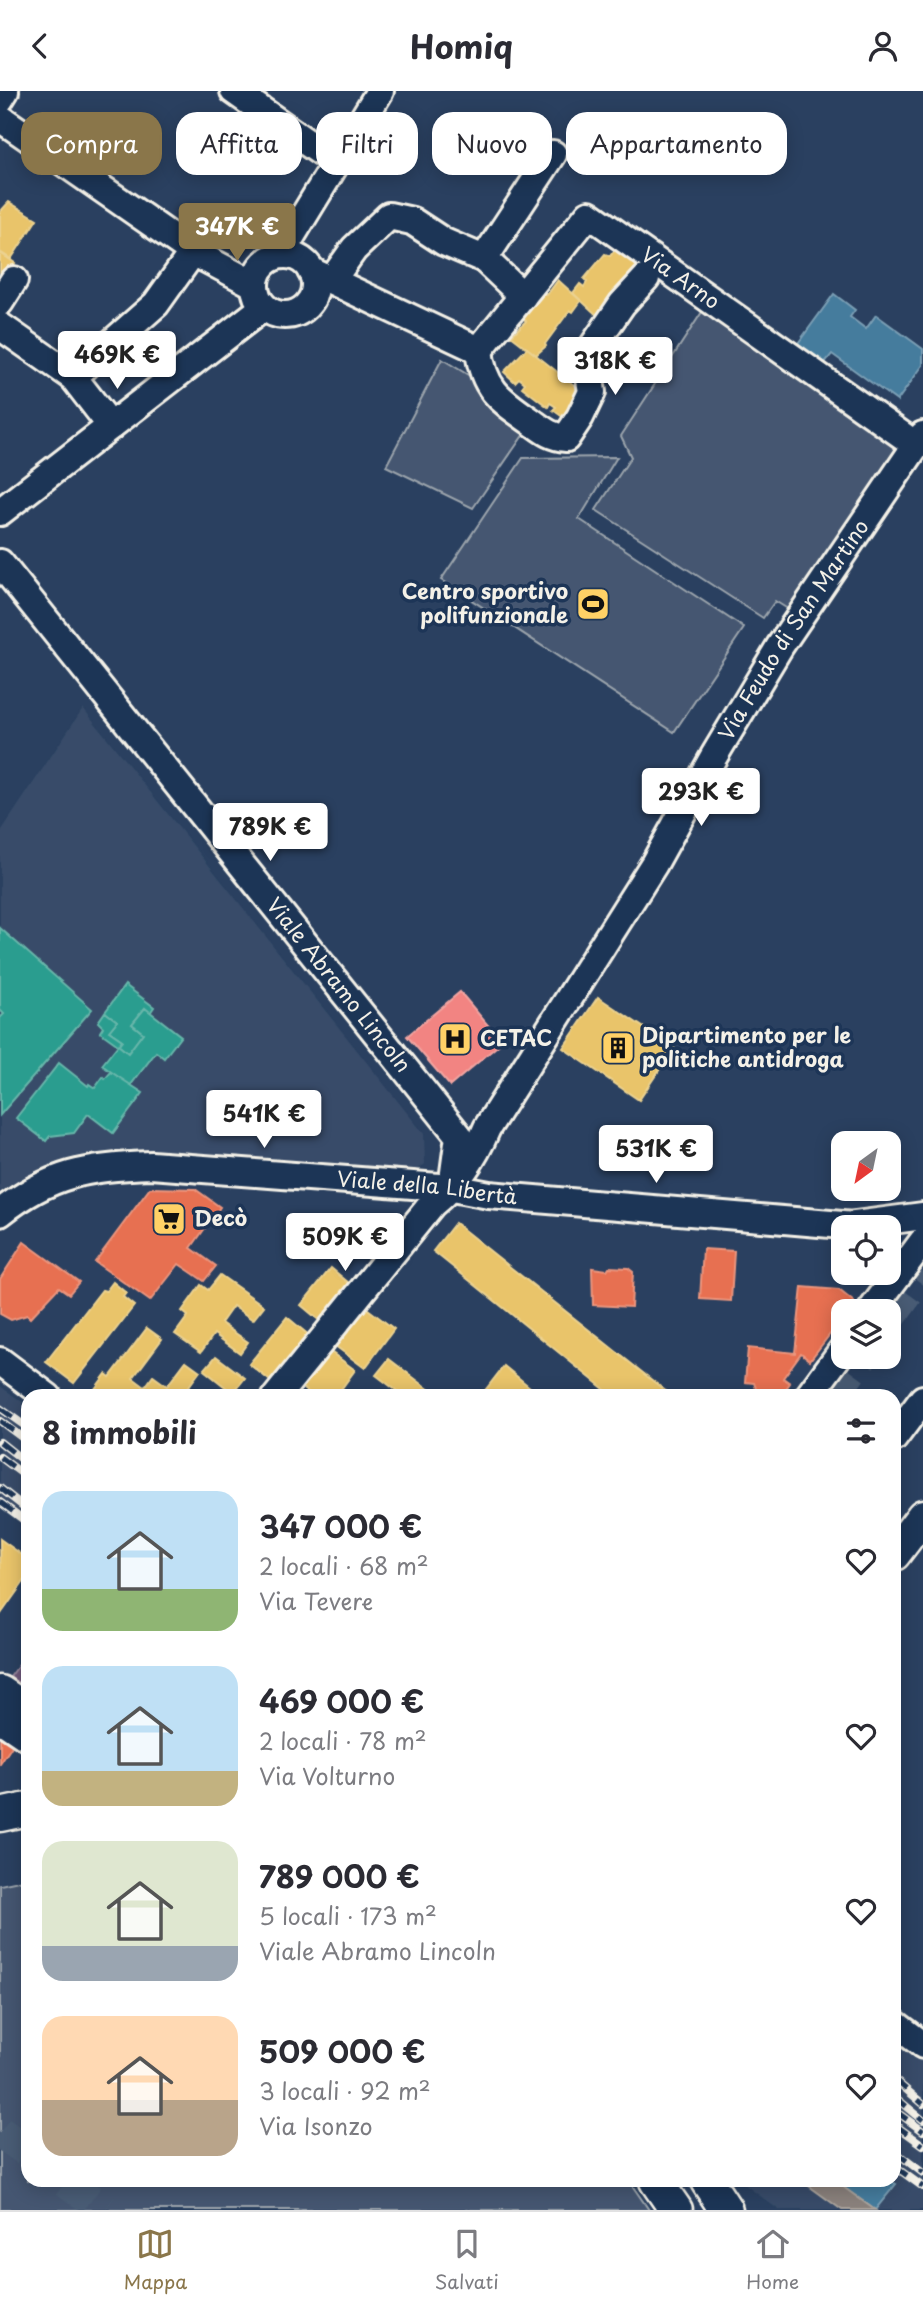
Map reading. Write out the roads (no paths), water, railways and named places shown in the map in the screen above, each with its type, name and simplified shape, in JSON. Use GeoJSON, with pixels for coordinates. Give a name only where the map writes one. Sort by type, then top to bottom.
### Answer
{"type":"FeatureCollection","features":[{"type":"Feature","properties":{"kind":"main road"},"geometry":{"type":"LineString","coordinates":[[901,1545],[923,1516]]}},
{"type":"Feature","properties":{"kind":"main road"},"geometry":{"type":"LineString","coordinates":[[0,1692],[21,1706]]}},
{"type":"Feature","properties":{"kind":"main road"},"geometry":{"type":"LineString","coordinates":[[0,1815],[21,1810]]}},
{"type":"Feature","properties":{"kind":"main road"},"geometry":{"type":"LineString","coordinates":[[660,2187],[676,2210]]}},
{"type":"Feature","properties":{"kind":"main road"},"geometry":{"type":"LineString","coordinates":[[711,2187],[726,2210]]}},
{"type":"Feature","properties":{"kind":"street"},"geometry":{"type":"LineString","coordinates":[[0,99],[5,91]]}},
{"type":"Feature","properties":{"kind":"street"},"geometry":{"type":"LineString","coordinates":[[234,91],[316,149]]}},
{"type":"Feature","properties":{"kind":"street"},"geometry":{"type":"LineString","coordinates":[[367,112],[380,91]]}},
{"type":"Feature","properties":{"kind":"street"},"geometry":{"type":"LineString","coordinates":[[0,118],[260,296],[281,315],[299,312],[307,306],[322,275],[389,216],[412,221],[444,242],[484,259],[523,296]]}},
{"type":"Feature","properties":{"kind":"street"},"geometry":{"type":"LineString","coordinates":[[484,259],[553,154]]}},
{"type":"Feature","properties":{"kind":"street"},"geometry":{"type":"LineString","coordinates":[[280,255],[329,175]]}},
{"type":"Feature","properties":{"kind":"street","name":"Via Arno"},"geometry":{"type":"LineString","coordinates":[[646,278],[622,305],[589,352],[588,367],[592,391],[566,438],[554,437],[499,399],[488,385],[481,367],[479,350],[589,214],[920,440]]}},
{"type":"Feature","properties":{"kind":"street"},"geometry":{"type":"LineString","coordinates":[[73,377],[156,304],[193,252]]}},
{"type":"Feature","properties":{"kind":"street"},"geometry":{"type":"LineString","coordinates":[[0,512],[111,426],[260,296],[260,269],[272,258],[280,255],[298,258],[322,275],[479,350]]}},
{"type":"Feature","properties":{"kind":"street"},"geometry":{"type":"LineString","coordinates":[[0,326],[73,377],[111,426]]}},
{"type":"Feature","properties":{"kind":"street","name":"Via Feudo di San Martino"},"geometry":{"type":"LineString","coordinates":[[282,1389],[432,1204],[452,1188],[654,864],[779,646],[920,440]]}},
{"type":"Feature","properties":{"kind":"street","name":"Viale Abramo Lincoln"},"geometry":{"type":"LineString","coordinates":[[0,563],[459,1136],[452,1188]]}},
{"type":"Feature","properties":{"kind":"street","name":"Viale della Libertà"},"geometry":{"type":"LineString","coordinates":[[0,1213],[32,1191],[78,1171],[113,1166],[151,1165],[452,1188],[502,1196],[831,1223]]}},
{"type":"Feature","properties":{"kind":"street","name":"Viale della Libertà"},"geometry":{"type":"LineString","coordinates":[[901,1220],[923,1216]]}},
{"type":"Feature","properties":{"kind":"street"},"geometry":{"type":"LineString","coordinates":[[880,1299],[923,1238],[901,1233]]}},
{"type":"Feature","properties":{"kind":"street"},"geometry":{"type":"LineString","coordinates":[[0,1361],[37,1389]]}},
{"type":"Feature","properties":{"kind":"street"},"geometry":{"type":"LineString","coordinates":[[814,1389],[831,1366]]}},
{"type":"Feature","properties":{"kind":"street"},"geometry":{"type":"LineString","coordinates":[[901,1429],[923,1399]]}},
{"type":"Feature","properties":{"kind":"street"},"geometry":{"type":"LineString","coordinates":[[0,1719],[21,1733]]}},
{"type":"Feature","properties":{"kind":"street"},"geometry":{"type":"LineString","coordinates":[[901,2028],[923,2045]]}},
{"type":"Feature","properties":{"kind":"tunnel"},"geometry":{"type":"LineString","coordinates":[[901,1302],[923,1272]]}},
{"type":"Feature","properties":{"kind":"tunnel"},"geometry":{"type":"LineString","coordinates":[[838,1389],[852,1369]]}},
{"type":"Feature","properties":{"kind":"tunnel"},"geometry":{"type":"LineString","coordinates":[[0,2132],[21,2147]]}},
{"type":"Feature","properties":{"kind":"tunnel"},"geometry":{"type":"LineString","coordinates":[[74,2187],[105,2210]]}},
{"type":"Feature","properties":{"kind":"railway"},"geometry":{"type":"LineString","coordinates":[[0,1408],[21,1423]]}},
{"type":"Feature","properties":{"kind":"railway"},"geometry":{"type":"LineString","coordinates":[[0,1421],[21,1437]]}},
{"type":"Feature","properties":{"kind":"railway"},"geometry":{"type":"LineString","coordinates":[[0,1442],[21,1458]]}},
{"type":"Feature","properties":{"kind":"railway"},"geometry":{"type":"LineString","coordinates":[[0,1457],[21,1473]]}},
{"type":"Feature","properties":{"kind":"railway"},"geometry":{"type":"LineString","coordinates":[[0,1488],[21,1504]]}},
{"type":"Feature","properties":{"kind":"railway"},"geometry":{"type":"LineString","coordinates":[[0,1502],[21,1518]]}},
{"type":"Feature","properties":{"kind":"railway"},"geometry":{"type":"LineString","coordinates":[[901,2085],[923,2104]]}},
{"type":"Feature","properties":{"kind":"railway"},"geometry":{"type":"LineString","coordinates":[[901,2102],[923,2120]]}},
{"type":"Feature","properties":{"kind":"railway"},"geometry":{"type":"LineString","coordinates":[[901,2115],[923,2131]]}},
{"type":"Feature","properties":{"kind":"railway"},"geometry":{"type":"LineString","coordinates":[[901,2129],[923,2145]]}},
{"type":"Feature","properties":{"kind":"railway"},"geometry":{"type":"LineString","coordinates":[[901,2156],[923,2173]]}},
{"type":"Feature","properties":{"kind":"railway"},"geometry":{"type":"LineString","coordinates":[[901,2171],[923,2187]]}},
{"type":"Feature","properties":{"kind":"place","name":"Centro sportivo polifunzionale"},"geometry":{"type":"Point","coordinates":[593,604]}},
{"type":"Feature","properties":{"kind":"place","name":"CETAC"},"geometry":{"type":"Point","coordinates":[455,1039]}},
{"type":"Feature","properties":{"kind":"place","name":"Dipartimento per le politiche antidroga"},"geometry":{"type":"Point","coordinates":[618,1048]}},
{"type":"Feature","properties":{"kind":"place","name":"Decò"},"geometry":{"type":"Point","coordinates":[169,1219]}}]}
